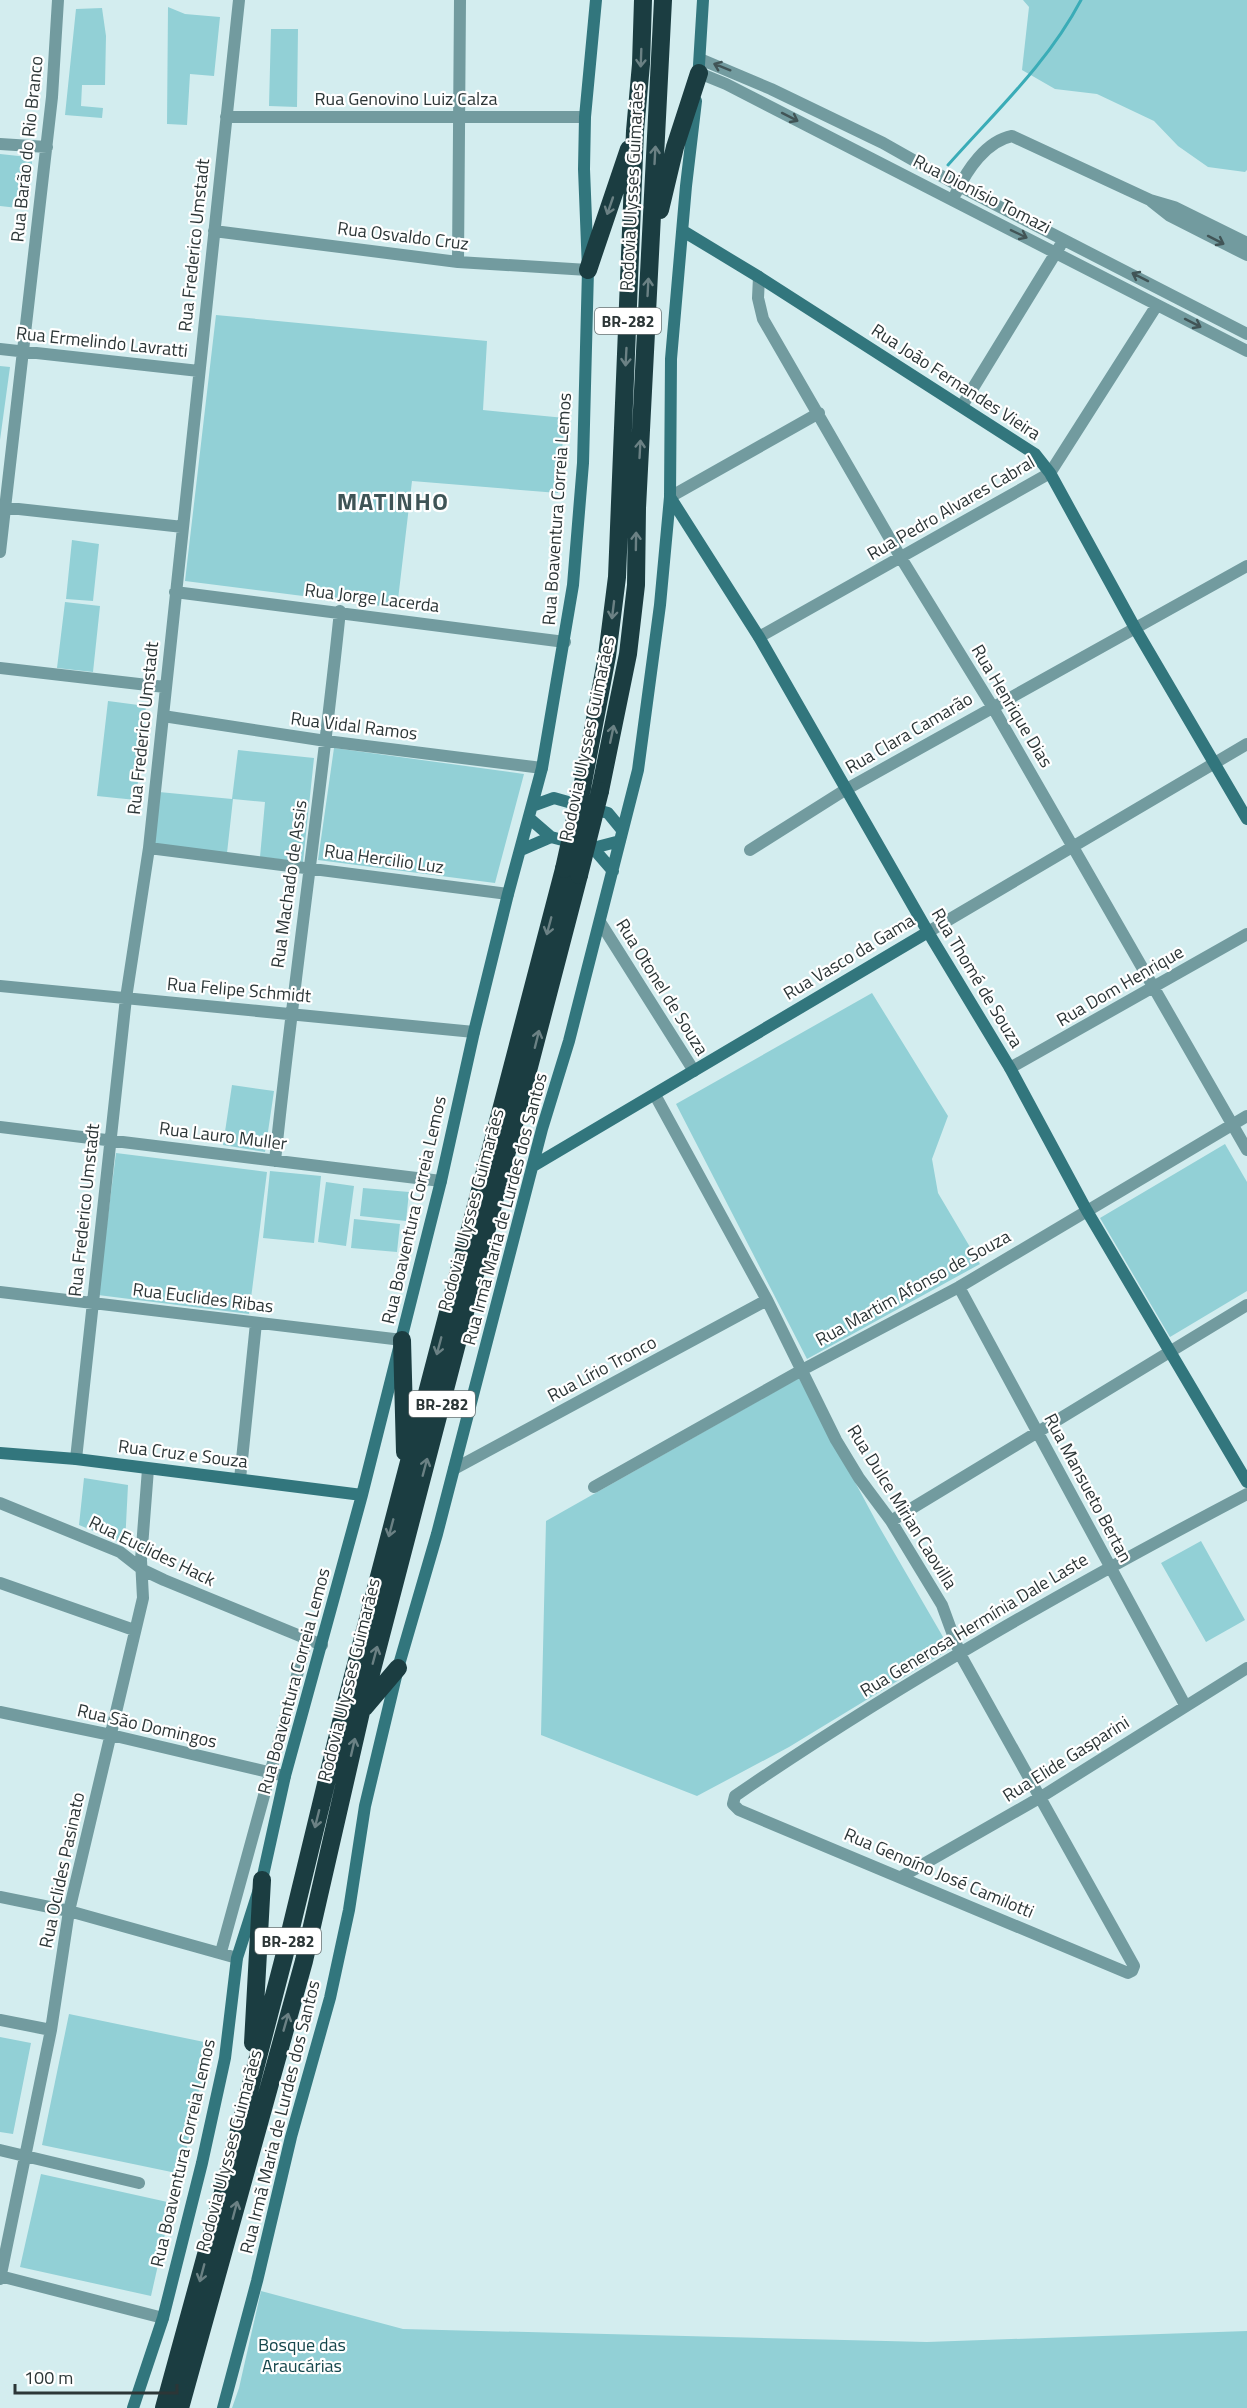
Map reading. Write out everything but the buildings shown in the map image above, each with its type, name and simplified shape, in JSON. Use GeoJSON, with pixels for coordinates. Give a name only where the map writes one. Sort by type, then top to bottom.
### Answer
{"type":"FeatureCollection","features":[{"type":"Feature","properties":{"kind":"highway","name":"Rodovia Ulysses Guimarães"},"geometry":{"type":"LineString","coordinates":[[591,790],[617,577],[635,131],[641,64],[643,0]]}},
{"type":"Feature","properties":{"kind":"highway","name":"Rodovia Ulysses Guimarães"},"geometry":{"type":"LineString","coordinates":[[180,2408],[304,1961],[361,1712],[591,790],[628,654],[636,585],[637,508],[663,0]]}},
{"type":"Feature","properties":{"kind":"highway"},"geometry":{"type":"LineString","coordinates":[[649,255],[675,147],[700,66]]}},
{"type":"Feature","properties":{"kind":"highway"},"geometry":{"type":"LineString","coordinates":[[588,270],[635,131]]}},
{"type":"Feature","properties":{"kind":"highway","name":"Rodovia Ulysses Guimarães"},"geometry":{"type":"LineString","coordinates":[[164,2408],[195,2301],[251,2085],[406,1472],[572,872]]}},
{"type":"Feature","properties":{"kind":"highway"},"geometry":{"type":"LineString","coordinates":[[402,1340],[406,1472]]}},
{"type":"Feature","properties":{"kind":"highway"},"geometry":{"type":"LineString","coordinates":[[361,1712],[398,1668]]}},
{"type":"Feature","properties":{"kind":"highway"},"geometry":{"type":"LineString","coordinates":[[251,2085],[262,1880]]}},
{"type":"Feature","properties":{"kind":"street","name":"Rua Barão do Rio Branco"},"geometry":{"type":"LineString","coordinates":[[0,552],[2,507],[47,147],[58,0]]}},
{"type":"Feature","properties":{"kind":"street","name":"Rua Frederico Umstadt"},"geometry":{"type":"LineString","coordinates":[[76,1459],[126,998],[149,848],[239,0]]}},
{"type":"Feature","properties":{"kind":"street"},"geometry":{"type":"LineString","coordinates":[[458,262],[460,0]]}},
{"type":"Feature","properties":{"kind":"street","name":"Rua Boaventura Correia Lemos"},"geometry":{"type":"LineString","coordinates":[[133,2408],[163,2318],[202,2163],[225,2058],[237,1958],[262,1880],[285,1776],[402,1340],[474,1032],[542,768],[573,585],[583,463],[588,270],[584,169],[585,117],[596,0]]}},
{"type":"Feature","properties":{"kind":"street","name":"Rua Irmã Maria de Lurdes dos Santos"},"geometry":{"type":"LineString","coordinates":[[223,2408],[257,2281],[291,2137],[330,1998],[349,1910],[365,1806],[398,1668],[454,1469],[533,1166],[569,1041],[638,770],[660,605],[670,497],[671,359],[700,66],[703,0]]}},
{"type":"Feature","properties":{"kind":"street","name":"Rua Dionísio Tomazi"},"geometry":{"type":"LineString","coordinates":[[700,66],[771,89],[883,143],[959,186],[1247,334]]}},
{"type":"Feature","properties":{"kind":"street","name":"Rua Dionísio Tomazi"},"geometry":{"type":"LineString","coordinates":[[700,66],[764,104],[1247,351]]}},
{"type":"Feature","properties":{"kind":"street"},"geometry":{"type":"LineString","coordinates":[[764,104],[771,89]]}},
{"type":"Feature","properties":{"kind":"street","name":"Rua Genovino Luiz Calza"},"geometry":{"type":"LineString","coordinates":[[226,117],[585,117]]}},
{"type":"Feature","properties":{"kind":"street"},"geometry":{"type":"LineString","coordinates":[[824,134],[834,119]]}},
{"type":"Feature","properties":{"kind":"street"},"geometry":{"type":"LineString","coordinates":[[952,199],[985,150],[999,138],[1012,135],[1150,200],[1174,207],[1247,243]]}},
{"type":"Feature","properties":{"kind":"street"},"geometry":{"type":"LineString","coordinates":[[872,159],[883,143]]}},
{"type":"Feature","properties":{"kind":"street"},"geometry":{"type":"LineString","coordinates":[[0,144],[47,147]]}},
{"type":"Feature","properties":{"kind":"street"},"geometry":{"type":"LineString","coordinates":[[1150,200],[1170,216],[1247,255]]}},
{"type":"Feature","properties":{"kind":"street"},"geometry":{"type":"LineString","coordinates":[[991,220],[1000,206]]}},
{"type":"Feature","properties":{"kind":"street","name":"Rua Osvaldo Cruz"},"geometry":{"type":"LineString","coordinates":[[214,231],[458,262],[588,270]]}},
{"type":"Feature","properties":{"kind":"street","name":"Rua João Fernandes Vieira"},"geometry":{"type":"LineString","coordinates":[[683,231],[759,277],[1035,454],[1050,473],[1135,628],[1247,819]]}},
{"type":"Feature","properties":{"kind":"street"},"geometry":{"type":"LineString","coordinates":[[962,406],[1064,239]]}},
{"type":"Feature","properties":{"kind":"street","name":"Rua Henrique Dias"},"geometry":{"type":"LineString","coordinates":[[759,277],[758,298],[763,319],[901,558],[992,706],[1247,1150]]}},
{"type":"Feature","properties":{"kind":"street","name":"Rua Pedro Alvares Cabral"},"geometry":{"type":"LineString","coordinates":[[759,637],[1050,473],[1157,305]]}},
{"type":"Feature","properties":{"kind":"street","name":"Rua Ermelindo Lavratti"},"geometry":{"type":"LineString","coordinates":[[0,349],[199,371]]}},
{"type":"Feature","properties":{"kind":"street"},"geometry":{"type":"LineString","coordinates":[[670,497],[819,413]]}},
{"type":"Feature","properties":{"kind":"street","name":"Rua Thomé de Souza"},"geometry":{"type":"LineString","coordinates":[[670,497],[759,637],[845,790],[1010,1068],[1087,1211],[1247,1482]]}},
{"type":"Feature","properties":{"kind":"street"},"geometry":{"type":"LineString","coordinates":[[2,507],[183,527]]}},
{"type":"Feature","properties":{"kind":"street","name":"Rua Clara Camarão"},"geometry":{"type":"LineString","coordinates":[[750,850],[845,790],[992,706],[1247,566]]}},
{"type":"Feature","properties":{"kind":"street","name":"Rua Jorge Lacerda"},"geometry":{"type":"LineString","coordinates":[[175,592],[340,611],[565,642]]}},
{"type":"Feature","properties":{"kind":"street","name":"Rua Machado de Assis"},"geometry":{"type":"LineString","coordinates":[[275,1161],[290,1013],[326,741],[340,611]]}},
{"type":"Feature","properties":{"kind":"street"},"geometry":{"type":"LineString","coordinates":[[0,668],[165,687]]}},
{"type":"Feature","properties":{"kind":"street","name":"Rua Vidal Ramos"},"geometry":{"type":"LineString","coordinates":[[163,716],[326,741],[542,768]]}},
{"type":"Feature","properties":{"kind":"street","name":"Rua Vasco da Gama"},"geometry":{"type":"LineString","coordinates":[[533,1166],[1247,744]]}},
{"type":"Feature","properties":{"kind":"street"},"geometry":{"type":"LineString","coordinates":[[538,781],[554,798],[608,813],[630,802]]}},
{"type":"Feature","properties":{"kind":"street"},"geometry":{"type":"LineString","coordinates":[[554,798],[530,812],[551,837],[593,848],[612,871]]}},
{"type":"Feature","properties":{"kind":"street"},"geometry":{"type":"LineString","coordinates":[[593,848],[621,835],[608,813]]}},
{"type":"Feature","properties":{"kind":"street"},"geometry":{"type":"LineString","coordinates":[[521,850],[551,837]]}},
{"type":"Feature","properties":{"kind":"street","name":"Rua Hercilio Luz"},"geometry":{"type":"LineString","coordinates":[[149,848],[508,894]]}},
{"type":"Feature","properties":{"kind":"street","name":"Rua Otonel de Souza"},"geometry":{"type":"LineString","coordinates":[[600,922],[694,1071]]}},
{"type":"Feature","properties":{"kind":"street","name":"Rua Dom Henrique"},"geometry":{"type":"LineString","coordinates":[[1010,1068],[1247,934]]}},
{"type":"Feature","properties":{"kind":"street","name":"Rua Felipe Schmidt"},"geometry":{"type":"LineString","coordinates":[[0,986],[474,1032]]}},
{"type":"Feature","properties":{"kind":"street","name":"Rua Dulce Mirian Caovilla"},"geometry":{"type":"LineString","coordinates":[[655,1095],[767,1300],[853,1468],[891,1521],[942,1605],[960,1654],[1134,1966],[1132,1971]]}},
{"type":"Feature","properties":{"kind":"street","name":"Rua Martim Afonso de Souza"},"geometry":{"type":"LineString","coordinates":[[594,1487],[802,1370],[959,1287],[1247,1116]]}},
{"type":"Feature","properties":{"kind":"street","name":"Rua Lauro Muller"},"geometry":{"type":"LineString","coordinates":[[0,1127],[441,1181]]}},
{"type":"Feature","properties":{"kind":"street","name":"Rua Mansueto Bertan"},"geometry":{"type":"LineString","coordinates":[[959,1287],[1185,1705]]}},
{"type":"Feature","properties":{"kind":"street","name":"Rua Euclides Ribas"},"geometry":{"type":"LineString","coordinates":[[0,1292],[402,1340]]}},
{"type":"Feature","properties":{"kind":"street","name":"Rua Lírio Tronco"},"geometry":{"type":"LineString","coordinates":[[454,1469],[767,1300]]}},
{"type":"Feature","properties":{"kind":"street"},"geometry":{"type":"LineString","coordinates":[[891,1521],[1037,1430],[1247,1305]]}},
{"type":"Feature","properties":{"kind":"street"},"geometry":{"type":"LineString","coordinates":[[240,1479],[256,1323]]}},
{"type":"Feature","properties":{"kind":"street","name":"Rua Cruz e Souza"},"geometry":{"type":"LineString","coordinates":[[0,1453],[76,1459],[362,1495]]}},
{"type":"Feature","properties":{"kind":"street","name":"Rua Oclides Pasinato"},"geometry":{"type":"LineString","coordinates":[[0,2277],[27,2156],[51,2030],[69,1911],[142,1598],[141,1560],[148,1469]]}},
{"type":"Feature","properties":{"kind":"street","name":"Rua Generosa Hermínia Dale Laste"},"geometry":{"type":"LineString","coordinates":[[733,1804],[735,1796],[796,1754],[960,1654],[1109,1566],[1247,1494]]}},
{"type":"Feature","properties":{"kind":"street","name":"Rua Euclides Hack"},"geometry":{"type":"LineString","coordinates":[[0,1503],[120,1552],[142,1570],[322,1645]]}},
{"type":"Feature","properties":{"kind":"street"},"geometry":{"type":"LineString","coordinates":[[0,1583],[134,1630]]}},
{"type":"Feature","properties":{"kind":"street"},"geometry":{"type":"LineString","coordinates":[[221,1952],[307,1639]]}},
{"type":"Feature","properties":{"kind":"street","name":"Rua Elide Gasparini"},"geometry":{"type":"LineString","coordinates":[[901,1876],[1041,1797],[1247,1668]]}},
{"type":"Feature","properties":{"kind":"street","name":"Rua São Domingos"},"geometry":{"type":"LineString","coordinates":[[0,1712],[111,1735],[285,1776]]}},
{"type":"Feature","properties":{"kind":"street","name":"Rua Genoíno José Camilotti"},"geometry":{"type":"LineString","coordinates":[[733,1804],[739,1810],[1128,1973],[1132,1971]]}},
{"type":"Feature","properties":{"kind":"street"},"geometry":{"type":"LineString","coordinates":[[0,1897],[69,1911],[237,1958]]}},
{"type":"Feature","properties":{"kind":"street"},"geometry":{"type":"LineString","coordinates":[[0,2020],[51,2030]]}},
{"type":"Feature","properties":{"kind":"street"},"geometry":{"type":"LineString","coordinates":[[0,2150],[139,2182]]}},
{"type":"Feature","properties":{"kind":"street"},"geometry":{"type":"LineString","coordinates":[[0,2277],[163,2318]]}},
{"type":"Feature","properties":{"kind":"green space"},"geometry":{"type":"Polygon","coordinates":[[[1023,0],[1247,0],[1247,170],[1245,172],[1208,167],[1178,146],[1154,121],[1097,94],[1055,89],[1022,70],[1029,7],[1023,0]]]}},
{"type":"Feature","properties":{"kind":"green space"},"geometry":{"type":"Polygon","coordinates":[[[168,7],[185,14],[220,17],[214,76],[190,74],[187,125],[167,124],[168,7]]]}},
{"type":"Feature","properties":{"kind":"green space"},"geometry":{"type":"Polygon","coordinates":[[[102,8],[106,36],[105,85],[82,85],[81,106],[103,108],[102,118],[65,115],[76,9],[102,8]]]}},
{"type":"Feature","properties":{"kind":"green space"},"geometry":{"type":"Polygon","coordinates":[[[271,29],[298,29],[297,107],[269,106],[271,29]]]}},
{"type":"Feature","properties":{"kind":"green space"},"geometry":{"type":"Polygon","coordinates":[[[0,154],[28,157],[32,162],[27,209],[0,206],[0,154]]]}},
{"type":"Feature","properties":{"kind":"green space"},"geometry":{"type":"Polygon","coordinates":[[[216,315],[487,341],[483,410],[565,418],[558,493],[412,481],[397,608],[185,581],[216,315]]]}},
{"type":"Feature","properties":{"kind":"green space"},"geometry":{"type":"Polygon","coordinates":[[[0,366],[10,367],[0,440],[0,366]]]}},
{"type":"Feature","properties":{"kind":"green space"},"geometry":{"type":"Polygon","coordinates":[[[72,540],[99,544],[93,601],[66,599],[72,540]]]}},
{"type":"Feature","properties":{"kind":"green space"},"geometry":{"type":"Polygon","coordinates":[[[65,602],[100,606],[93,672],[57,668],[65,602]]]}},
{"type":"Feature","properties":{"kind":"green space"},"geometry":{"type":"Polygon","coordinates":[[[108,701],[146,706],[136,800],[97,796],[108,701]]]}},
{"type":"Feature","properties":{"kind":"green space"},"geometry":{"type":"Polygon","coordinates":[[[334,748],[524,774],[495,883],[318,860],[334,748]]]}},
{"type":"Feature","properties":{"kind":"green space"},"geometry":{"type":"Polygon","coordinates":[[[238,750],[314,758],[303,862],[260,857],[265,802],[233,799],[227,853],[154,846],[159,792],[232,799],[238,750]]]}},
{"type":"Feature","properties":{"kind":"green space"},"geometry":{"type":"Polygon","coordinates":[[[872,993],[948,1116],[932,1159],[938,1193],[980,1264],[807,1359],[676,1104],[872,993]]]}},
{"type":"Feature","properties":{"kind":"green space"},"geometry":{"type":"Polygon","coordinates":[[[232,1085],[274,1091],[265,1152],[223,1145],[232,1085]]]}},
{"type":"Feature","properties":{"kind":"green space"},"geometry":{"type":"Polygon","coordinates":[[[1225,1144],[1247,1182],[1247,1291],[1170,1337],[1100,1218],[1225,1144]]]}},
{"type":"Feature","properties":{"kind":"green space"},"geometry":{"type":"Polygon","coordinates":[[[116,1153],[267,1172],[249,1314],[98,1295],[116,1153]]]}},
{"type":"Feature","properties":{"kind":"green space"},"geometry":{"type":"Polygon","coordinates":[[[270,1171],[321,1176],[314,1243],[263,1238],[270,1171]]]}},
{"type":"Feature","properties":{"kind":"green space"},"geometry":{"type":"Polygon","coordinates":[[[326,1182],[354,1186],[346,1246],[318,1242],[326,1182]]]}},
{"type":"Feature","properties":{"kind":"green space"},"geometry":{"type":"Polygon","coordinates":[[[363,1188],[409,1192],[406,1221],[360,1216],[363,1188]]]}},
{"type":"Feature","properties":{"kind":"green space"},"geometry":{"type":"Polygon","coordinates":[[[354,1219],[400,1224],[397,1252],[351,1248],[354,1219]]]}},
{"type":"Feature","properties":{"kind":"green space"},"geometry":{"type":"Polygon","coordinates":[[[799,1378],[877,1523],[950,1649],[789,1747],[697,1796],[541,1735],[546,1521],[799,1378]]]}},
{"type":"Feature","properties":{"kind":"green space"},"geometry":{"type":"Polygon","coordinates":[[[84,1478],[128,1485],[125,1544],[79,1525],[84,1478]]]}},
{"type":"Feature","properties":{"kind":"green space"},"geometry":{"type":"Polygon","coordinates":[[[1201,1541],[1245,1620],[1206,1642],[1161,1563],[1201,1541]]]}},
{"type":"Feature","properties":{"kind":"green space"},"geometry":{"type":"Polygon","coordinates":[[[69,2014],[209,2043],[181,2174],[42,2145],[69,2014]]]}},
{"type":"Feature","properties":{"kind":"green space"},"geometry":{"type":"Polygon","coordinates":[[[0,2037],[31,2043],[13,2134],[0,2132],[0,2037]]]}},
{"type":"Feature","properties":{"kind":"green space"},"geometry":{"type":"Polygon","coordinates":[[[41,2174],[172,2203],[151,2296],[20,2267],[41,2174]]]}},
{"type":"Feature","properties":{"kind":"green space","name":"Bosque das Araucárias"},"geometry":{"type":"Polygon","coordinates":[[[261,2291],[403,2329],[927,2342],[1247,2331],[1247,2408],[232,2408],[239,2388],[261,2291]]]}},
{"type":"Feature","properties":{"kind":"waterway"},"geometry":{"type":"LineString","coordinates":[[948,165],[1037,66],[1068,23],[1081,0]]}},
{"type":"Feature","properties":{"kind":"district","name":"MATINHO"},"geometry":{"type":"Point","coordinates":[393,502]}}]}
